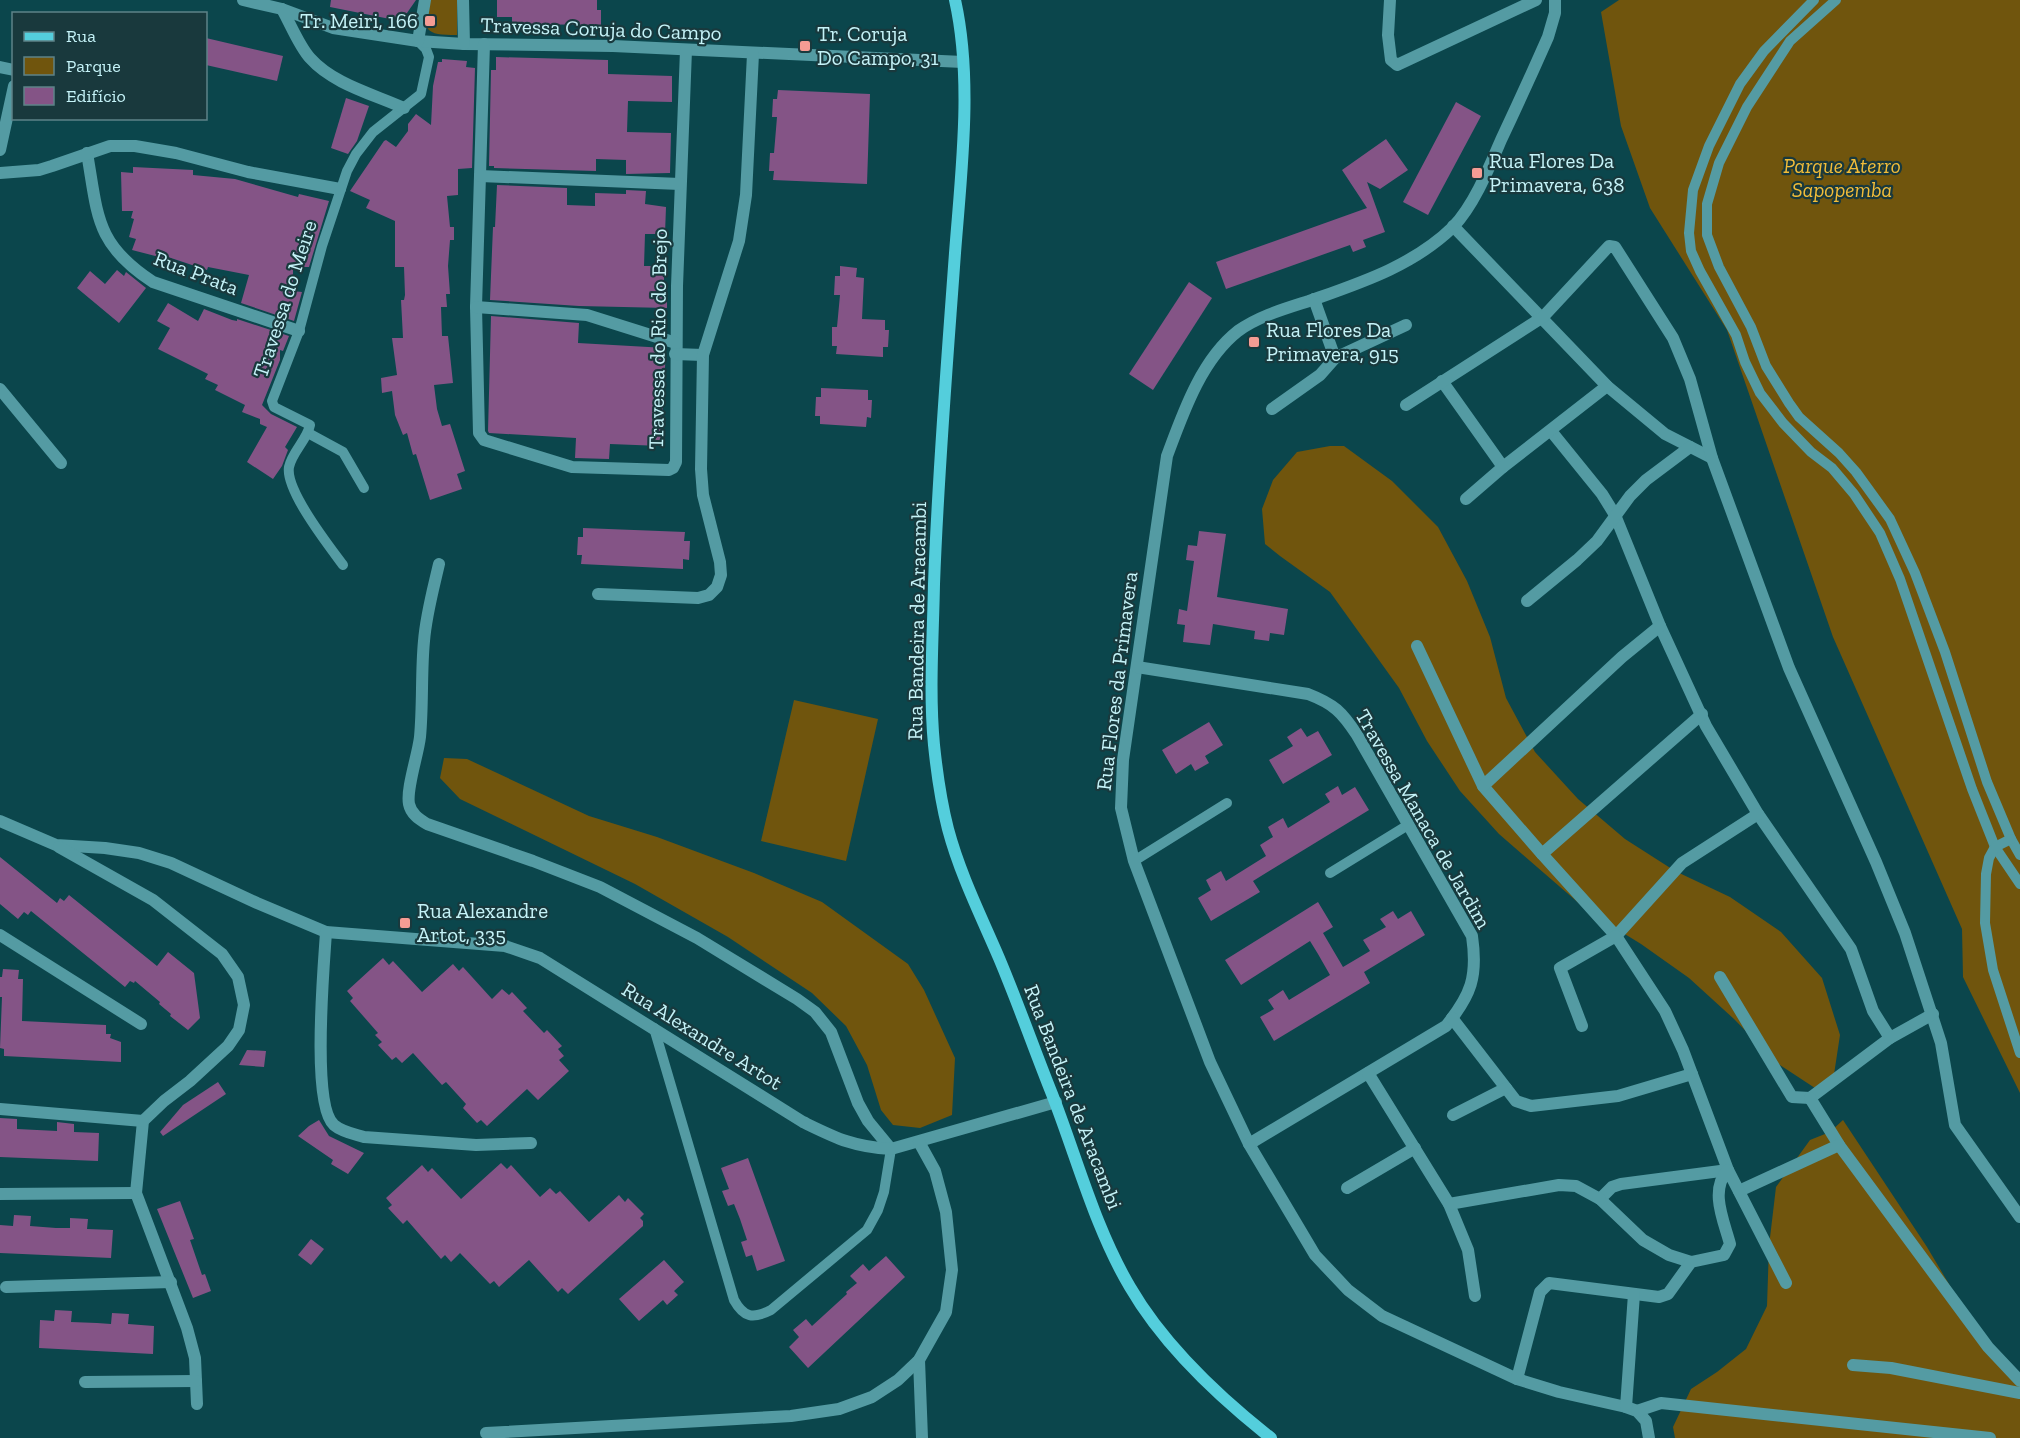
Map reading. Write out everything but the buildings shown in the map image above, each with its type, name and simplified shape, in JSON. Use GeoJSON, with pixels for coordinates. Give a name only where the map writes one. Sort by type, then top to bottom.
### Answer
{"type":"FeatureCollection","features":[{"type":"Feature","properties":{"kind":"main road","name":"Rua Bandeira de Aracambi"},"geometry":{"type":"LineString","coordinates":[[955,0],[963,62],[964,139],[938,471],[932,669],[934,741],[939,787],[949,830],[968,888],[1056,1102],[1109,1247],[1130,1289],[1161,1331],[1201,1375],[1271,1438]]}},
{"type":"Feature","properties":{"kind":"street","name":"Travessa Coruja do Campo"},"geometry":{"type":"LineString","coordinates":[[243,0],[282,9],[333,28],[464,44],[686,50],[963,62]]}},
{"type":"Feature","properties":{"kind":"street"},"geometry":{"type":"LineString","coordinates":[[418,40],[425,0]]}},
{"type":"Feature","properties":{"kind":"street"},"geometry":{"type":"LineString","coordinates":[[463,0],[464,44]]}},
{"type":"Feature","properties":{"kind":"street"},"geometry":{"type":"LineString","coordinates":[[1390,0],[1388,35],[1391,60],[1397,65],[1536,0]]}},
{"type":"Feature","properties":{"kind":"street","name":"Rua Flores da Primavera"},"geometry":{"type":"LineString","coordinates":[[1555,0],[1555,13],[1548,37],[1480,188],[1453,226],[1408,261],[1368,280],[1266,315],[1238,332],[1216,355],[1200,380],[1185,410],[1167,456],[1123,760],[1120,808],[1134,861],[1210,1062],[1249,1144],[1315,1255],[1348,1290],[1382,1316],[1517,1379],[1559,1392],[1632,1409]]}},
{"type":"Feature","properties":{"kind":"street"},"geometry":{"type":"LineString","coordinates":[[282,9],[309,57],[322,69],[336,78],[404,108]]}},
{"type":"Feature","properties":{"kind":"street","name":"Travessa do Rio do Brejo"},"geometry":{"type":"LineString","coordinates":[[484,44],[476,308],[480,437],[572,466],[614,469],[669,470],[676,462],[680,184],[686,50]]}},
{"type":"Feature","properties":{"kind":"street"},"geometry":{"type":"LineString","coordinates":[[598,594],[698,598],[710,594],[717,587],[721,575],[704,495],[701,469],[703,355],[739,241],[746,195],[753,54]]}},
{"type":"Feature","properties":{"kind":"street"},"geometry":{"type":"LineString","coordinates":[[0,150],[12,95]]}},
{"type":"Feature","properties":{"kind":"street"},"geometry":{"type":"LineString","coordinates":[[0,173],[39,170],[110,146],[135,146],[176,153],[248,172],[340,189]]}},
{"type":"Feature","properties":{"kind":"street","name":"Rua Prata"},"geometry":{"type":"LineString","coordinates":[[87,153],[100,224],[113,249],[132,268],[153,282],[299,331]]}},
{"type":"Feature","properties":{"kind":"street"},"geometry":{"type":"LineString","coordinates":[[480,176],[680,184]]}},
{"type":"Feature","properties":{"kind":"street"},"geometry":{"type":"LineString","coordinates":[[1453,226],[1608,386],[1659,429],[1712,458]]}},
{"type":"Feature","properties":{"kind":"street"},"geometry":{"type":"LineString","coordinates":[[1406,405],[1543,317],[1609,246],[1615,247],[1673,338],[1690,379],[1712,458],[1789,668],[1876,862],[1905,933],[1941,1043],[1955,1125],[2020,1217]]}},
{"type":"Feature","properties":{"kind":"street"},"geometry":{"type":"LineString","coordinates":[[1314,299],[1335,358]]}},
{"type":"Feature","properties":{"kind":"street"},"geometry":{"type":"LineString","coordinates":[[476,308],[587,315],[676,349],[703,355]]}},
{"type":"Feature","properties":{"kind":"street"},"geometry":{"type":"LineString","coordinates":[[1272,410],[1320,375],[1335,358],[1406,325]]}},
{"type":"Feature","properties":{"kind":"street"},"geometry":{"type":"LineString","coordinates":[[1442,381],[1503,467]]}},
{"type":"Feature","properties":{"kind":"street"},"geometry":{"type":"LineString","coordinates":[[1466,499],[1503,467],[1608,386]]}},
{"type":"Feature","properties":{"kind":"street"},"geometry":{"type":"LineString","coordinates":[[0,389],[61,463]]}},
{"type":"Feature","properties":{"kind":"street"},"geometry":{"type":"LineString","coordinates":[[1551,431],[1602,494],[1615,515],[1660,626],[1706,726],[1758,814],[1851,949],[1873,1011],[1890,1038]]}},
{"type":"Feature","properties":{"kind":"street"},"geometry":{"type":"LineString","coordinates":[[1527,601],[1597,541],[1630,496],[1646,480],[1690,447]]}},
{"type":"Feature","properties":{"kind":"street"},"geometry":{"type":"LineString","coordinates":[[439,564],[428,609],[424,640],[420,736],[409,803],[412,812],[427,824],[600,887],[697,938],[797,999],[815,1012],[831,1032],[858,1103],[868,1121],[891,1149]]}},
{"type":"Feature","properties":{"kind":"street"},"geometry":{"type":"LineString","coordinates":[[1483,786],[1622,657],[1660,626]]}},
{"type":"Feature","properties":{"kind":"street"},"geometry":{"type":"LineString","coordinates":[[1416,646],[1483,786],[1616,936],[1665,1011],[1692,1074],[1728,1170],[1786,1283]]}},
{"type":"Feature","properties":{"kind":"street","name":"Travessa Manaca de Jardim"},"geometry":{"type":"LineString","coordinates":[[1137,667],[1308,694],[1329,702],[1344,714],[1472,936],[1475,958],[1473,976],[1463,1006],[1446,1026],[1249,1144]]}},
{"type":"Feature","properties":{"kind":"street"},"geometry":{"type":"LineString","coordinates":[[1542,854],[1702,714]]}},
{"type":"Feature","properties":{"kind":"street"},"geometry":{"type":"LineString","coordinates":[[1582,1026],[1560,968],[1616,936],[1682,863],[1758,814]]}},
{"type":"Feature","properties":{"kind":"street","name":"Rua Alexandre Artot"},"geometry":{"type":"LineString","coordinates":[[0,821],[56,845],[139,853],[171,863],[256,903],[326,932],[506,946],[540,958],[803,1122],[842,1141],[868,1148],[891,1149],[1056,1102]]}},
{"type":"Feature","properties":{"kind":"street"},"geometry":{"type":"LineString","coordinates":[[56,845],[153,900],[222,954],[238,977],[244,1005],[239,1030],[228,1046],[143,1121],[136,1193],[187,1328],[195,1358],[197,1404]]}},
{"type":"Feature","properties":{"kind":"street"},"geometry":{"type":"LineString","coordinates":[[326,932],[320,1036],[326,1112],[333,1125],[364,1137],[476,1145],[531,1143]]}},
{"type":"Feature","properties":{"kind":"street"},"geometry":{"type":"LineString","coordinates":[[0,935],[141,1024]]}},
{"type":"Feature","properties":{"kind":"street"},"geometry":{"type":"LineString","coordinates":[[1720,977],[1792,1097],[1810,1098],[1890,1038],[1933,1014]]}},
{"type":"Feature","properties":{"kind":"street"},"geometry":{"type":"LineString","coordinates":[[1452,1018],[1516,1101],[1531,1106],[1618,1096],[1692,1074]]}},
{"type":"Feature","properties":{"kind":"street"},"geometry":{"type":"LineString","coordinates":[[1368,1073],[1449,1204],[1468,1250],[1475,1296]]}},
{"type":"Feature","properties":{"kind":"street"},"geometry":{"type":"LineString","coordinates":[[1453,1115],[1506,1088]]}},
{"type":"Feature","properties":{"kind":"street"},"geometry":{"type":"LineString","coordinates":[[1810,1098],[1839,1145],[1988,1347],[2020,1381]]}},
{"type":"Feature","properties":{"kind":"street"},"geometry":{"type":"LineString","coordinates":[[0,1109],[143,1121]]}},
{"type":"Feature","properties":{"kind":"street"},"geometry":{"type":"LineString","coordinates":[[486,1433],[779,1417],[839,1409],[872,1397],[898,1380],[919,1360],[946,1312],[952,1270],[946,1212],[934,1171],[919,1142]]}},
{"type":"Feature","properties":{"kind":"street"},"geometry":{"type":"LineString","coordinates":[[1738,1191],[1839,1145]]}},
{"type":"Feature","properties":{"kind":"street"},"geometry":{"type":"LineString","coordinates":[[1347,1188],[1415,1148]]}},
{"type":"Feature","properties":{"kind":"street"},"geometry":{"type":"LineString","coordinates":[[1600,1199],[1612,1187],[1621,1184],[1728,1170]]}},
{"type":"Feature","properties":{"kind":"street"},"geometry":{"type":"LineString","coordinates":[[1449,1204],[1559,1185],[1576,1186],[1600,1199],[1643,1240],[1669,1254],[1691,1262],[1724,1255],[1730,1244],[1718,1194],[1720,1178],[1728,1170]]}},
{"type":"Feature","properties":{"kind":"street"},"geometry":{"type":"LineString","coordinates":[[0,1194],[136,1193]]}},
{"type":"Feature","properties":{"kind":"street"},"geometry":{"type":"LineString","coordinates":[[1517,1379],[1540,1292],[1549,1283],[1659,1297],[1668,1293],[1691,1262]]}},
{"type":"Feature","properties":{"kind":"street"},"geometry":{"type":"LineString","coordinates":[[6,1287],[171,1282]]}},
{"type":"Feature","properties":{"kind":"street"},"geometry":{"type":"LineString","coordinates":[[1632,1409],[1634,1294]]}},
{"type":"Feature","properties":{"kind":"street"},"geometry":{"type":"LineString","coordinates":[[919,1360],[922,1438]]}},
{"type":"Feature","properties":{"kind":"street"},"geometry":{"type":"LineString","coordinates":[[1853,1365],[1891,1368],[2020,1392]]}},
{"type":"Feature","properties":{"kind":"street"},"geometry":{"type":"LineString","coordinates":[[85,1382],[196,1381]]}},
{"type":"Feature","properties":{"kind":"street"},"geometry":{"type":"LineString","coordinates":[[1632,1409],[1661,1403],[1990,1438]]}},
{"type":"Feature","properties":{"kind":"street"},"geometry":{"type":"LineString","coordinates":[[1632,1409],[1646,1421],[1649,1438]]}},
{"type":"Feature","properties":{"kind":"lane"},"geometry":{"type":"LineString","coordinates":[[1814,0],[1764,51],[1740,84],[1709,146],[1693,190],[1689,233],[1691,251],[1736,334],[1745,362],[1760,393],[1783,423],[1811,452],[1832,468],[1854,494],[1880,534],[1900,579],[1972,789],[1995,847],[2020,884]]}},
{"type":"Feature","properties":{"kind":"lane"},"geometry":{"type":"LineString","coordinates":[[1836,0],[1790,41],[1747,107],[1719,163],[1707,204],[1707,235],[1719,267],[1751,327],[1766,366],[1789,404],[1799,417],[1839,453],[1856,472],[1890,519],[1915,573],[1945,652],[1987,782],[2020,855]]}},
{"type":"Feature","properties":{"kind":"lane","name":"Travessa do Meire"},"geometry":{"type":"LineString","coordinates":[[308,433],[309,424],[272,405],[299,331],[340,189],[356,154],[373,132],[419,97],[426,77],[428,53],[418,40]]}},
{"type":"Feature","properties":{"kind":"lane"},"geometry":{"type":"LineString","coordinates":[[343,565],[301,504],[289,471],[291,462],[308,433],[343,452],[364,488]]}},
{"type":"Feature","properties":{"kind":"lane"},"geometry":{"type":"LineString","coordinates":[[1134,861],[1227,803]]}},
{"type":"Feature","properties":{"kind":"lane"},"geometry":{"type":"LineString","coordinates":[[1330,873],[1408,825]]}},
{"type":"Feature","properties":{"kind":"lane"},"geometry":{"type":"LineString","coordinates":[[2011,839],[1995,847],[1989,858],[1986,874],[1985,923],[1993,970],[2020,1053]]}},
{"type":"Feature","properties":{"kind":"lane"},"geometry":{"type":"LineString","coordinates":[[654,1028],[734,1300],[740,1311],[748,1315],[760,1315],[771,1310],[867,1230],[878,1210],[884,1192],[891,1149]]}},
{"type":"Feature","properties":{"kind":"green space"},"geometry":{"type":"Polygon","coordinates":[[[428,0],[457,0],[457,35],[438,34],[428,29],[426,19],[428,0]]]}},
{"type":"Feature","properties":{"kind":"green space","name":"Parque Aterro Sapopemba"},"geometry":{"type":"Polygon","coordinates":[[[1619,0],[2020,0],[2020,1093],[1963,977],[1962,929],[1833,637],[1727,330],[1650,208],[1621,126],[1601,12],[1619,0]]]}},
{"type":"Feature","properties":{"kind":"green space"},"geometry":{"type":"Polygon","coordinates":[[[1344,446],[1392,481],[1438,527],[1467,581],[1490,637],[1506,698],[1535,752],[1578,799],[1625,839],[1675,871],[1730,897],[1781,932],[1822,978],[1840,1035],[1833,1081],[1821,1092],[1777,1063],[1689,978],[1641,944],[1589,912],[1499,834],[1460,791],[1427,741],[1399,688],[1330,592],[1265,544],[1262,509],[1273,480],[1297,452],[1344,446]]]}},
{"type":"Feature","properties":{"kind":"green space"},"geometry":{"type":"Polygon","coordinates":[[[794,700],[878,719],[846,861],[761,841],[794,700]]]}},
{"type":"Feature","properties":{"kind":"green space"},"geometry":{"type":"Polygon","coordinates":[[[444,758],[467,759],[589,816],[657,837],[754,873],[822,902],[908,964],[924,990],[955,1058],[952,1115],[920,1128],[893,1125],[881,1110],[867,1065],[846,1026],[812,993],[728,937],[635,884],[460,799],[440,778],[444,758]]]}},
{"type":"Feature","properties":{"kind":"green space"},"geometry":{"type":"Polygon","coordinates":[[[1843,1120],[1927,1247],[1959,1301],[2020,1381],[2020,1438],[1675,1438],[1673,1427],[1691,1389],[1746,1349],[1767,1306],[1769,1246],[1776,1187],[1810,1140],[1830,1132],[1843,1120]]]}},
{"type":"Feature","properties":{"kind":"place","name":"Tr. Meiri, 166"},"geometry":{"type":"Point","coordinates":[430,21]}},
{"type":"Feature","properties":{"kind":"place","name":"Tr. Coruja Do Campo, 31"},"geometry":{"type":"Point","coordinates":[805,46]}},
{"type":"Feature","properties":{"kind":"place","name":"Rua Flores Da Primavera, 638"},"geometry":{"type":"Point","coordinates":[1477,173]}},
{"type":"Feature","properties":{"kind":"place","name":"Rua Flores Da Primavera, 915"},"geometry":{"type":"Point","coordinates":[1254,342]}},
{"type":"Feature","properties":{"kind":"place","name":"Rua Alexandre Artot, 335"},"geometry":{"type":"Point","coordinates":[405,923]}}]}
